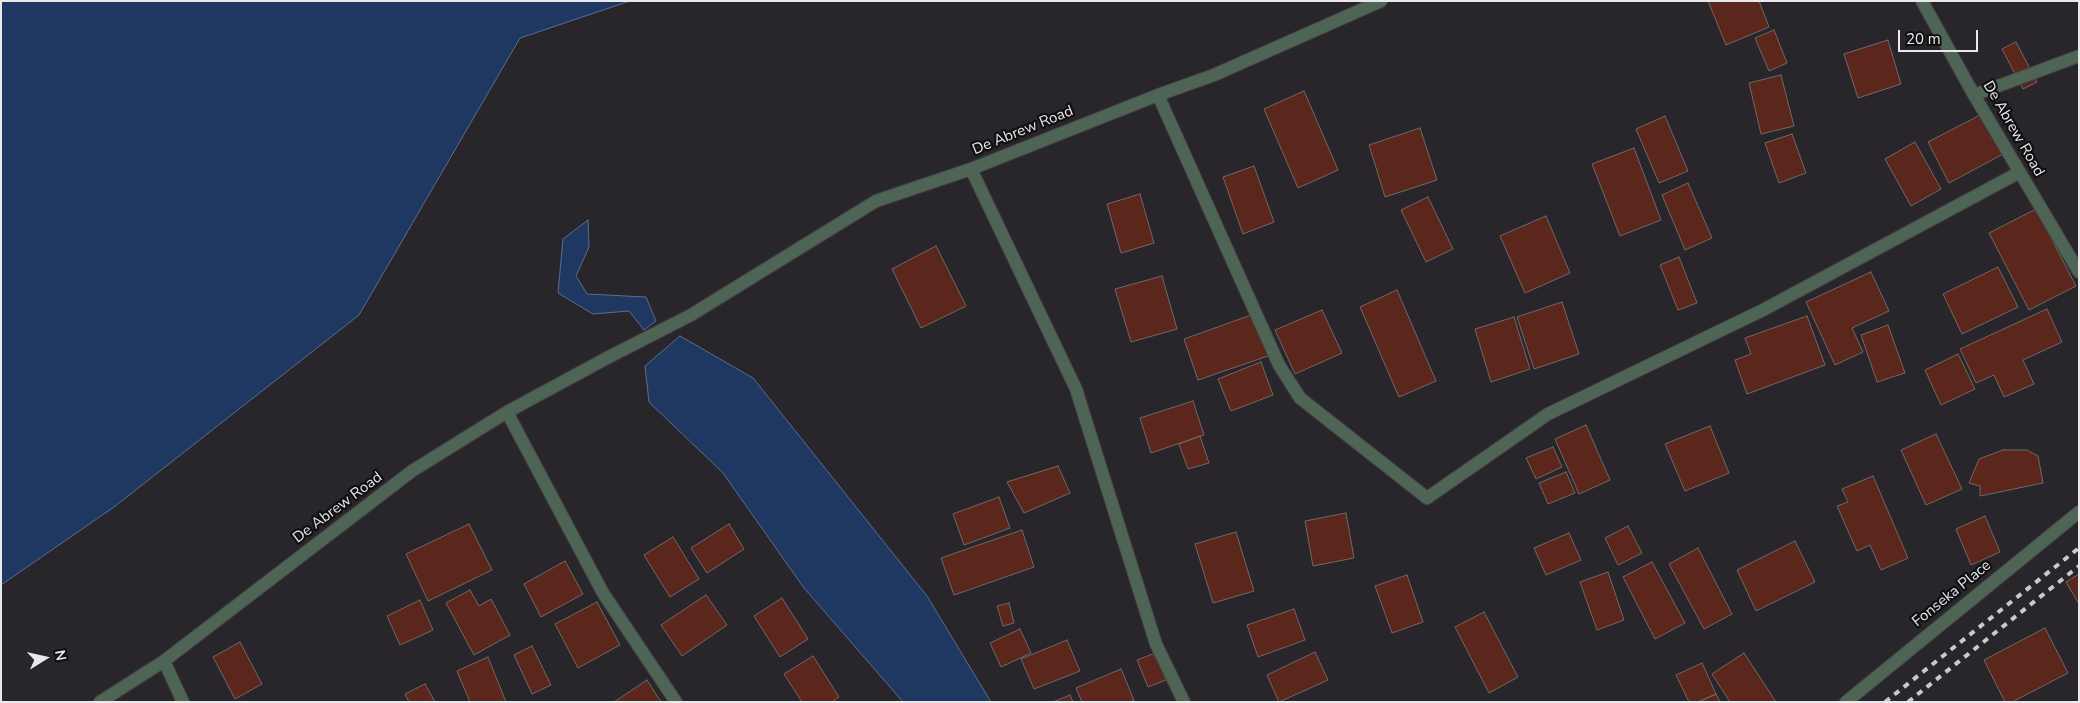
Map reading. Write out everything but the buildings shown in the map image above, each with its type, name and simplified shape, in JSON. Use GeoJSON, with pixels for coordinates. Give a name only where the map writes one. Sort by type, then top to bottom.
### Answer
{"type":"FeatureCollection","features":[{"type":"Feature","properties":{"kind":"street","name":"De Abrew Road"},"geometry":{"type":"LineString","coordinates":[[100,702],[164,661],[412,471],[507,412],[607,358],[691,316],[876,201],[971,169],[1158,95],[1214,75],[1382,1]]}},
{"type":"Feature","properties":{"kind":"street","name":"De Abrew Road"},"geometry":{"type":"LineString","coordinates":[[1922,1],[1974,95],[2079,272]]}},
{"type":"Feature","properties":{"kind":"street"},"geometry":{"type":"LineString","coordinates":[[1974,95],[2079,56]]}},
{"type":"Feature","properties":{"kind":"street"},"geometry":{"type":"LineString","coordinates":[[1158,95],[1279,365],[1300,398],[1426,498],[1548,414],[1762,310],[2020,172]]}},
{"type":"Feature","properties":{"kind":"street"},"geometry":{"type":"LineString","coordinates":[[971,169],[1076,389],[1156,644],[1184,702]]}},
{"type":"Feature","properties":{"kind":"street"},"geometry":{"type":"LineString","coordinates":[[507,412],[603,593],[676,702]]}},
{"type":"Feature","properties":{"kind":"street","name":"Fonseka Place"},"geometry":{"type":"LineString","coordinates":[[1846,702],[2079,512]]}},
{"type":"Feature","properties":{"kind":"street"},"geometry":{"type":"LineString","coordinates":[[164,661],[184,702]]}},
{"type":"Feature","properties":{"kind":"water"},"geometry":{"type":"Polygon","coordinates":[[[1,1],[630,1],[520,38],[359,315],[114,507],[1,585],[1,1]]]}},
{"type":"Feature","properties":{"kind":"water"},"geometry":{"type":"Polygon","coordinates":[[[588,220],[589,247],[576,276],[587,294],[646,297],[656,321],[644,330],[629,311],[593,314],[558,293],[563,239],[588,220]]]}},
{"type":"Feature","properties":{"kind":"water"},"geometry":{"type":"Polygon","coordinates":[[[680,336],[753,378],[927,596],[991,702],[903,702],[804,588],[723,473],[649,402],[645,366],[680,336]]]}},
{"type":"Feature","properties":{"kind":"railway"},"geometry":{"type":"LineString","coordinates":[[1885,702],[2079,548]]}},
{"type":"Feature","properties":{"kind":"railway"},"geometry":{"type":"LineString","coordinates":[[1908,702],[2079,566]]}}]}
